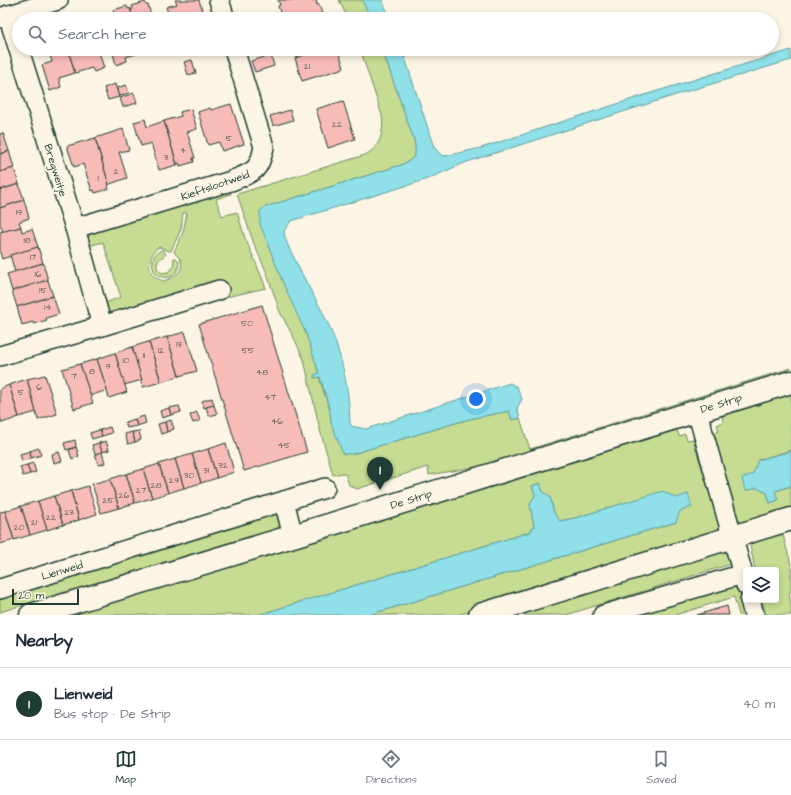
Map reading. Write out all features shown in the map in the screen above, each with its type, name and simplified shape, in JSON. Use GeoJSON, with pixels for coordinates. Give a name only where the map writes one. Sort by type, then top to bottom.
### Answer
{"type":"FeatureCollection","features":[{"type":"Feature","properties":{"kind":"street"},"geometry":{"type":"LineString","coordinates":[[20,12],[58,0]]}},
{"type":"Feature","properties":{"kind":"street"},"geometry":{"type":"LineString","coordinates":[[219,0],[223,12]]}},
{"type":"Feature","properties":{"kind":"street","name":"Bregweitje"},"geometry":{"type":"LineString","coordinates":[[4,17],[12,41]]}},
{"type":"Feature","properties":{"kind":"street","name":"Bregweitje"},"geometry":{"type":"LineString","coordinates":[[17,56],[75,228],[102,326]]}},
{"type":"Feature","properties":{"kind":"street","name":"Kieftslootweid"},"geometry":{"type":"LineString","coordinates":[[75,228],[232,181],[254,171],[262,161],[264,147],[236,56]]}},
{"type":"Feature","properties":{"kind":"street"},"geometry":{"type":"LineString","coordinates":[[0,356],[219,290]]}},
{"type":"Feature","properties":{"kind":"street","name":"De Strip"},"geometry":{"type":"LineString","coordinates":[[31,615],[293,536],[791,382]]}},
{"type":"Feature","properties":{"kind":"street"},"geometry":{"type":"LineString","coordinates":[[697,411],[743,573]]}},
{"type":"Feature","properties":{"kind":"street","name":"Lienweid"},"geometry":{"type":"LineString","coordinates":[[0,588],[325,488]]}},
{"type":"Feature","properties":{"kind":"street"},"geometry":{"type":"LineString","coordinates":[[284,501],[293,536]]}},
{"type":"Feature","properties":{"kind":"street"},"geometry":{"type":"LineString","coordinates":[[480,615],[791,519]]}},
{"type":"Feature","properties":{"kind":"street"},"geometry":{"type":"LineString","coordinates":[[603,615],[743,580]]}},
{"type":"Feature","properties":{"kind":"street"},"geometry":{"type":"LineString","coordinates":[[751,603],[754,615]]}},
{"type":"Feature","properties":{"kind":"green space"},"geometry":{"type":"Polygon","coordinates":[[[339,0],[362,0],[368,12],[345,12],[339,0]]]}},
{"type":"Feature","properties":{"kind":"green space"},"geometry":{"type":"Polygon","coordinates":[[[362,56],[384,56],[414,140],[414,156],[401,165],[265,207],[260,211],[313,353],[319,374],[315,378],[319,377],[330,411],[331,423],[352,454],[469,419],[509,411],[512,420],[520,418],[530,449],[791,368],[791,376],[515,460],[429,475],[428,467],[357,489],[349,485],[346,475],[342,473],[333,475],[320,430],[304,360],[280,312],[237,194],[365,155],[375,148],[378,143],[382,133],[382,115],[362,56]]]}},
{"type":"Feature","properties":{"kind":"green space"},"geometry":{"type":"Polygon","coordinates":[[[229,189],[231,194],[216,199],[222,216],[237,212],[245,238],[266,288],[226,297],[221,281],[108,316],[105,303],[121,297],[103,242],[88,246],[87,240],[91,232],[229,189]],[[183,213],[181,229],[171,251],[160,247],[157,248],[151,258],[150,270],[155,277],[163,281],[174,277],[181,268],[181,260],[174,252],[183,232],[187,213],[183,213]]]}},
{"type":"Feature","properties":{"kind":"green space"},"geometry":{"type":"Polygon","coordinates":[[[161,250],[163,250],[166,254],[157,264],[157,268],[162,273],[168,272],[173,268],[174,258],[179,261],[178,269],[175,274],[170,277],[159,276],[153,267],[154,257],[161,250]]]}},
{"type":"Feature","properties":{"kind":"green space"},"geometry":{"type":"Polygon","coordinates":[[[791,388],[791,450],[758,460],[758,487],[767,493],[770,503],[778,500],[775,491],[791,486],[791,513],[741,528],[713,433],[719,431],[717,425],[723,422],[722,416],[728,414],[726,408],[791,388]]]}},
{"type":"Feature","properties":{"kind":"green space"},"geometry":{"type":"Polygon","coordinates":[[[662,427],[664,433],[677,430],[679,436],[685,434],[687,440],[693,439],[722,534],[458,615],[369,615],[676,522],[676,498],[663,492],[575,518],[559,521],[554,513],[550,497],[543,493],[540,483],[532,486],[535,495],[530,504],[534,526],[530,532],[258,615],[50,615],[662,427]]]}},
{"type":"Feature","properties":{"kind":"green space"},"geometry":{"type":"Polygon","coordinates":[[[280,512],[280,524],[272,534],[51,602],[49,597],[0,612],[0,597],[280,512]]]}},
{"type":"Feature","properties":{"kind":"green space"},"geometry":{"type":"Polygon","coordinates":[[[781,528],[791,564],[791,591],[789,594],[791,615],[766,615],[763,603],[779,603],[779,567],[754,567],[749,540],[781,528]]]}},
{"type":"Feature","properties":{"kind":"green space"},"geometry":{"type":"Polygon","coordinates":[[[725,546],[731,564],[566,615],[497,615],[725,546]]]}},
{"type":"Feature","properties":{"kind":"green space"},"geometry":{"type":"Polygon","coordinates":[[[738,583],[746,615],[739,615],[734,597],[675,615],[626,615],[738,583]]]}},
{"type":"Feature","properties":{"kind":"water"},"geometry":{"type":"Polygon","coordinates":[[[362,0],[382,0],[388,12],[368,12],[362,0]]]}},
{"type":"Feature","properties":{"kind":"water"},"geometry":{"type":"Polygon","coordinates":[[[791,50],[791,60],[685,92],[467,162],[425,180],[291,221],[284,231],[285,238],[303,277],[322,311],[339,352],[348,394],[351,426],[366,429],[510,383],[517,387],[522,399],[517,408],[520,418],[512,420],[509,411],[469,419],[352,454],[343,454],[331,423],[330,411],[320,377],[314,378],[314,375],[319,373],[306,334],[283,283],[260,224],[260,211],[265,207],[401,165],[414,156],[414,140],[384,56],[404,56],[434,147],[440,154],[445,156],[481,148],[651,93],[771,56],[779,56],[779,54],[791,50]]]}},
{"type":"Feature","properties":{"kind":"water"},"geometry":{"type":"Polygon","coordinates":[[[791,451],[791,486],[775,491],[778,500],[770,503],[767,493],[757,488],[745,491],[742,478],[753,474],[758,460],[791,451]]]}},
{"type":"Feature","properties":{"kind":"water"},"geometry":{"type":"Polygon","coordinates":[[[540,483],[543,492],[550,497],[554,513],[560,521],[575,518],[663,491],[676,498],[688,494],[692,507],[680,511],[676,522],[369,615],[258,615],[530,532],[534,526],[530,504],[535,495],[532,486],[540,483]]]}},
{"type":"Feature","properties":{"kind":"building"},"geometry":{"type":"Polygon","coordinates":[[[175,0],[199,0],[203,12],[168,12],[166,7],[177,4],[175,0]]]}},
{"type":"Feature","properties":{"kind":"building"},"geometry":{"type":"Polygon","coordinates":[[[278,0],[316,0],[321,12],[280,12],[278,6],[280,5],[278,0]]]}},
{"type":"Feature","properties":{"kind":"building"},"geometry":{"type":"Polygon","coordinates":[[[145,2],[146,5],[148,5],[150,12],[131,12],[130,8],[131,10],[133,9],[132,6],[145,2]]]}},
{"type":"Feature","properties":{"kind":"building"},"geometry":{"type":"Polygon","coordinates":[[[127,6],[128,9],[130,8],[131,12],[114,12],[113,10],[127,6]]]}},
{"type":"Feature","properties":{"kind":"building"},"geometry":{"type":"Polygon","coordinates":[[[50,56],[70,56],[75,73],[59,78],[61,87],[50,91],[42,65],[52,62],[50,56]]]}},
{"type":"Feature","properties":{"kind":"building"},"geometry":{"type":"Polygon","coordinates":[[[70,56],[100,56],[104,68],[94,72],[92,68],[75,73],[70,56]]]}},
{"type":"Feature","properties":{"kind":"building"},"geometry":{"type":"Polygon","coordinates":[[[114,56],[129,56],[126,57],[127,61],[116,65],[114,56]]]}},
{"type":"Feature","properties":{"kind":"building"},"geometry":{"type":"Polygon","coordinates":[[[271,56],[274,66],[255,72],[251,61],[271,56]]]}},
{"type":"Feature","properties":{"kind":"building"},"geometry":{"type":"Polygon","coordinates":[[[301,56],[340,56],[344,68],[302,81],[295,58],[301,56]]]}},
{"type":"Feature","properties":{"kind":"building"},"geometry":{"type":"Polygon","coordinates":[[[192,60],[196,73],[188,75],[184,62],[192,60]]]}},
{"type":"Feature","properties":{"kind":"building"},"geometry":{"type":"Polygon","coordinates":[[[115,84],[119,97],[108,100],[104,88],[115,84]]]}},
{"type":"Feature","properties":{"kind":"building"},"geometry":{"type":"Polygon","coordinates":[[[126,85],[129,93],[120,96],[117,88],[126,85]]]}},
{"type":"Feature","properties":{"kind":"building"},"geometry":{"type":"Polygon","coordinates":[[[134,93],[137,103],[123,107],[120,98],[134,93]]]}},
{"type":"Feature","properties":{"kind":"building"},"geometry":{"type":"Polygon","coordinates":[[[343,101],[355,139],[328,148],[316,109],[343,101]]]}},
{"type":"Feature","properties":{"kind":"building"},"geometry":{"type":"Polygon","coordinates":[[[231,104],[244,144],[222,151],[219,142],[208,145],[198,112],[231,104]]]}},
{"type":"Feature","properties":{"kind":"building"},"geometry":{"type":"Polygon","coordinates":[[[191,109],[197,129],[187,132],[195,158],[193,158],[194,162],[180,166],[179,163],[177,165],[164,121],[181,116],[180,112],[191,109]]]}},
{"type":"Feature","properties":{"kind":"building"},"geometry":{"type":"Polygon","coordinates":[[[290,110],[293,120],[273,126],[270,116],[290,110]]]}},
{"type":"Feature","properties":{"kind":"building"},"geometry":{"type":"Polygon","coordinates":[[[145,119],[147,127],[164,121],[177,165],[159,170],[151,143],[141,146],[134,122],[145,119]]]}},
{"type":"Feature","properties":{"kind":"building"},"geometry":{"type":"Polygon","coordinates":[[[123,129],[129,150],[119,152],[127,178],[109,185],[95,138],[123,129]]]}},
{"type":"Feature","properties":{"kind":"building"},"geometry":{"type":"Polygon","coordinates":[[[3,133],[9,151],[0,154],[0,134],[3,133]]]}},
{"type":"Feature","properties":{"kind":"building"},"geometry":{"type":"Polygon","coordinates":[[[95,138],[109,189],[95,193],[94,190],[92,191],[83,164],[74,167],[67,146],[95,138]]]}},
{"type":"Feature","properties":{"kind":"building"},"geometry":{"type":"Polygon","coordinates":[[[9,151],[14,168],[0,172],[0,154],[9,151]]]}},
{"type":"Feature","properties":{"kind":"building"},"geometry":{"type":"Polygon","coordinates":[[[14,168],[19,184],[0,190],[0,172],[14,168]]]}},
{"type":"Feature","properties":{"kind":"building"},"geometry":{"type":"Polygon","coordinates":[[[19,184],[24,200],[0,208],[0,190],[19,184]]]}},
{"type":"Feature","properties":{"kind":"building"},"geometry":{"type":"Polygon","coordinates":[[[24,200],[29,218],[19,222],[21,227],[3,232],[0,224],[0,208],[24,200]]]}},
{"type":"Feature","properties":{"kind":"building"},"geometry":{"type":"Polygon","coordinates":[[[21,227],[22,232],[32,229],[38,247],[2,259],[0,252],[0,232],[21,227]]]}},
{"type":"Feature","properties":{"kind":"building"},"geometry":{"type":"Polygon","coordinates":[[[38,247],[43,263],[15,272],[10,255],[38,247]]]}},
{"type":"Feature","properties":{"kind":"building"},"geometry":{"type":"Polygon","coordinates":[[[43,263],[48,280],[12,291],[7,274],[43,263]]]}},
{"type":"Feature","properties":{"kind":"building"},"geometry":{"type":"Polygon","coordinates":[[[48,280],[53,296],[17,307],[12,291],[48,280]]]}},
{"type":"Feature","properties":{"kind":"building"},"geometry":{"type":"Polygon","coordinates":[[[53,296],[59,314],[34,324],[33,322],[22,325],[17,307],[53,296]]]}},
{"type":"Feature","properties":{"kind":"building"},"geometry":{"type":"Polygon","coordinates":[[[262,305],[307,452],[244,471],[199,324],[262,305]]]}},
{"type":"Feature","properties":{"kind":"building"},"geometry":{"type":"Polygon","coordinates":[[[185,332],[197,371],[179,376],[167,337],[185,332]]]}},
{"type":"Feature","properties":{"kind":"building"},"geometry":{"type":"Polygon","coordinates":[[[167,337],[179,376],[161,382],[149,342],[167,337]]]}},
{"type":"Feature","properties":{"kind":"building"},"geometry":{"type":"Polygon","coordinates":[[[149,342],[161,382],[143,387],[132,347],[149,342]]]}},
{"type":"Feature","properties":{"kind":"building"},"geometry":{"type":"Polygon","coordinates":[[[132,347],[142,380],[124,385],[115,353],[132,347]]]}},
{"type":"Feature","properties":{"kind":"building"},"geometry":{"type":"Polygon","coordinates":[[[115,353],[127,392],[109,398],[97,359],[115,353]]]}},
{"type":"Feature","properties":{"kind":"building"},"geometry":{"type":"Polygon","coordinates":[[[97,359],[107,390],[90,396],[80,364],[97,359]]]}},
{"type":"Feature","properties":{"kind":"building"},"geometry":{"type":"Polygon","coordinates":[[[80,364],[93,403],[74,409],[62,369],[80,364]]]}},
{"type":"Feature","properties":{"kind":"building"},"geometry":{"type":"Polygon","coordinates":[[[45,375],[57,414],[38,420],[27,379],[45,375]]]}},
{"type":"Feature","properties":{"kind":"building"},"geometry":{"type":"Polygon","coordinates":[[[27,379],[36,412],[19,417],[9,385],[27,379]]]}},
{"type":"Feature","properties":{"kind":"building"},"geometry":{"type":"Polygon","coordinates":[[[9,385],[19,417],[2,423],[0,417],[0,389],[9,385]]]}},
{"type":"Feature","properties":{"kind":"building"},"geometry":{"type":"Polygon","coordinates":[[[212,398],[214,405],[204,408],[202,401],[212,398]]]}},
{"type":"Feature","properties":{"kind":"building"},"geometry":{"type":"Polygon","coordinates":[[[214,405],[217,414],[209,416],[206,407],[214,405]]]}},
{"type":"Feature","properties":{"kind":"building"},"geometry":{"type":"Polygon","coordinates":[[[179,406],[181,412],[171,415],[169,408],[179,406]]]}},
{"type":"Feature","properties":{"kind":"building"},"geometry":{"type":"Polygon","coordinates":[[[169,408],[171,415],[162,418],[160,411],[169,408]]]}},
{"type":"Feature","properties":{"kind":"building"},"geometry":{"type":"Polygon","coordinates":[[[197,412],[200,421],[193,423],[190,415],[197,412]]]}},
{"type":"Feature","properties":{"kind":"building"},"geometry":{"type":"Polygon","coordinates":[[[144,416],[146,423],[137,426],[135,419],[144,416]]]}},
{"type":"Feature","properties":{"kind":"building"},"geometry":{"type":"Polygon","coordinates":[[[135,419],[137,426],[127,428],[125,422],[135,419]]]}},
{"type":"Feature","properties":{"kind":"building"},"geometry":{"type":"Polygon","coordinates":[[[171,420],[174,429],[167,432],[165,422],[171,420]]]}},
{"type":"Feature","properties":{"kind":"building"},"geometry":{"type":"Polygon","coordinates":[[[165,422],[167,432],[161,434],[158,424],[165,422]]]}},
{"type":"Feature","properties":{"kind":"building"},"geometry":{"type":"Polygon","coordinates":[[[110,427],[112,433],[102,436],[100,430],[110,427]]]}},
{"type":"Feature","properties":{"kind":"building"},"geometry":{"type":"Polygon","coordinates":[[[100,430],[102,436],[92,439],[90,433],[100,430]]]}},
{"type":"Feature","properties":{"kind":"building"},"geometry":{"type":"Polygon","coordinates":[[[139,431],[141,440],[135,442],[132,432],[139,431]]]}},
{"type":"Feature","properties":{"kind":"building"},"geometry":{"type":"Polygon","coordinates":[[[132,432],[135,442],[128,444],[125,434],[132,432]]]}},
{"type":"Feature","properties":{"kind":"building"},"geometry":{"type":"Polygon","coordinates":[[[75,440],[76,447],[66,450],[64,443],[75,440]]]}},
{"type":"Feature","properties":{"kind":"building"},"geometry":{"type":"Polygon","coordinates":[[[106,441],[109,450],[102,452],[99,443],[106,441]]]}},
{"type":"Feature","properties":{"kind":"building"},"geometry":{"type":"Polygon","coordinates":[[[99,443],[102,452],[95,454],[92,445],[99,443]]]}},
{"type":"Feature","properties":{"kind":"building"},"geometry":{"type":"Polygon","coordinates":[[[226,443],[234,472],[217,478],[208,449],[226,443]]]}},
{"type":"Feature","properties":{"kind":"building"},"geometry":{"type":"Polygon","coordinates":[[[76,447],[79,456],[72,459],[69,450],[76,447]]]}},
{"type":"Feature","properties":{"kind":"building"},"geometry":{"type":"Polygon","coordinates":[[[39,448],[41,455],[31,458],[30,451],[39,448]]]}},
{"type":"Feature","properties":{"kind":"building"},"geometry":{"type":"Polygon","coordinates":[[[208,449],[217,478],[201,483],[192,454],[208,449]]]}},
{"type":"Feature","properties":{"kind":"building"},"geometry":{"type":"Polygon","coordinates":[[[30,451],[31,458],[22,461],[20,454],[30,451]]]}},
{"type":"Feature","properties":{"kind":"building"},"geometry":{"type":"Polygon","coordinates":[[[59,452],[62,461],[54,463],[52,454],[59,452]]]}},
{"type":"Feature","properties":{"kind":"building"},"geometry":{"type":"Polygon","coordinates":[[[102,452],[105,463],[99,465],[95,454],[102,452]]]}},
{"type":"Feature","properties":{"kind":"building"},"geometry":{"type":"Polygon","coordinates":[[[192,454],[201,483],[184,488],[175,459],[192,454]]]}},
{"type":"Feature","properties":{"kind":"building"},"geometry":{"type":"Polygon","coordinates":[[[175,459],[184,488],[168,493],[159,464],[175,459]]]}},
{"type":"Feature","properties":{"kind":"building"},"geometry":{"type":"Polygon","coordinates":[[[33,463],[36,472],[30,474],[27,465],[33,463]]]}},
{"type":"Feature","properties":{"kind":"building"},"geometry":{"type":"Polygon","coordinates":[[[159,464],[168,493],[152,498],[143,469],[159,464]]]}},
{"type":"Feature","properties":{"kind":"building"},"geometry":{"type":"Polygon","coordinates":[[[27,465],[30,474],[23,476],[20,467],[27,465]]]}},
{"type":"Feature","properties":{"kind":"building"},"geometry":{"type":"Polygon","coordinates":[[[143,469],[152,498],[135,503],[126,474],[143,469]]]}},
{"type":"Feature","properties":{"kind":"building"},"geometry":{"type":"Polygon","coordinates":[[[126,474],[135,503],[119,508],[110,479],[126,474]]]}},
{"type":"Feature","properties":{"kind":"building"},"geometry":{"type":"Polygon","coordinates":[[[110,479],[119,508],[101,513],[92,484],[110,479]]]}},
{"type":"Feature","properties":{"kind":"building"},"geometry":{"type":"Polygon","coordinates":[[[88,486],[97,514],[79,520],[71,491],[88,486]]]}},
{"type":"Feature","properties":{"kind":"building"},"geometry":{"type":"Polygon","coordinates":[[[71,491],[79,520],[63,525],[54,496],[71,491]]]}},
{"type":"Feature","properties":{"kind":"building"},"geometry":{"type":"Polygon","coordinates":[[[54,496],[63,525],[47,530],[38,501],[54,496]]]}},
{"type":"Feature","properties":{"kind":"building"},"geometry":{"type":"Polygon","coordinates":[[[38,501],[47,530],[30,535],[21,506],[38,501]]]}},
{"type":"Feature","properties":{"kind":"building"},"geometry":{"type":"Polygon","coordinates":[[[21,506],[30,535],[14,540],[5,511],[21,506]]]}},
{"type":"Feature","properties":{"kind":"building"},"geometry":{"type":"Polygon","coordinates":[[[5,511],[14,540],[0,544],[0,512],[5,511]]]}},
{"type":"Feature","properties":{"kind":"building"},"geometry":{"type":"Polygon","coordinates":[[[727,606],[729,615],[697,615],[710,611],[727,606]]]}},
{"type":"Feature","properties":{"kind":"place","name":"Lienweid"},"geometry":{"type":"Point","coordinates":[380,490]}}]}
